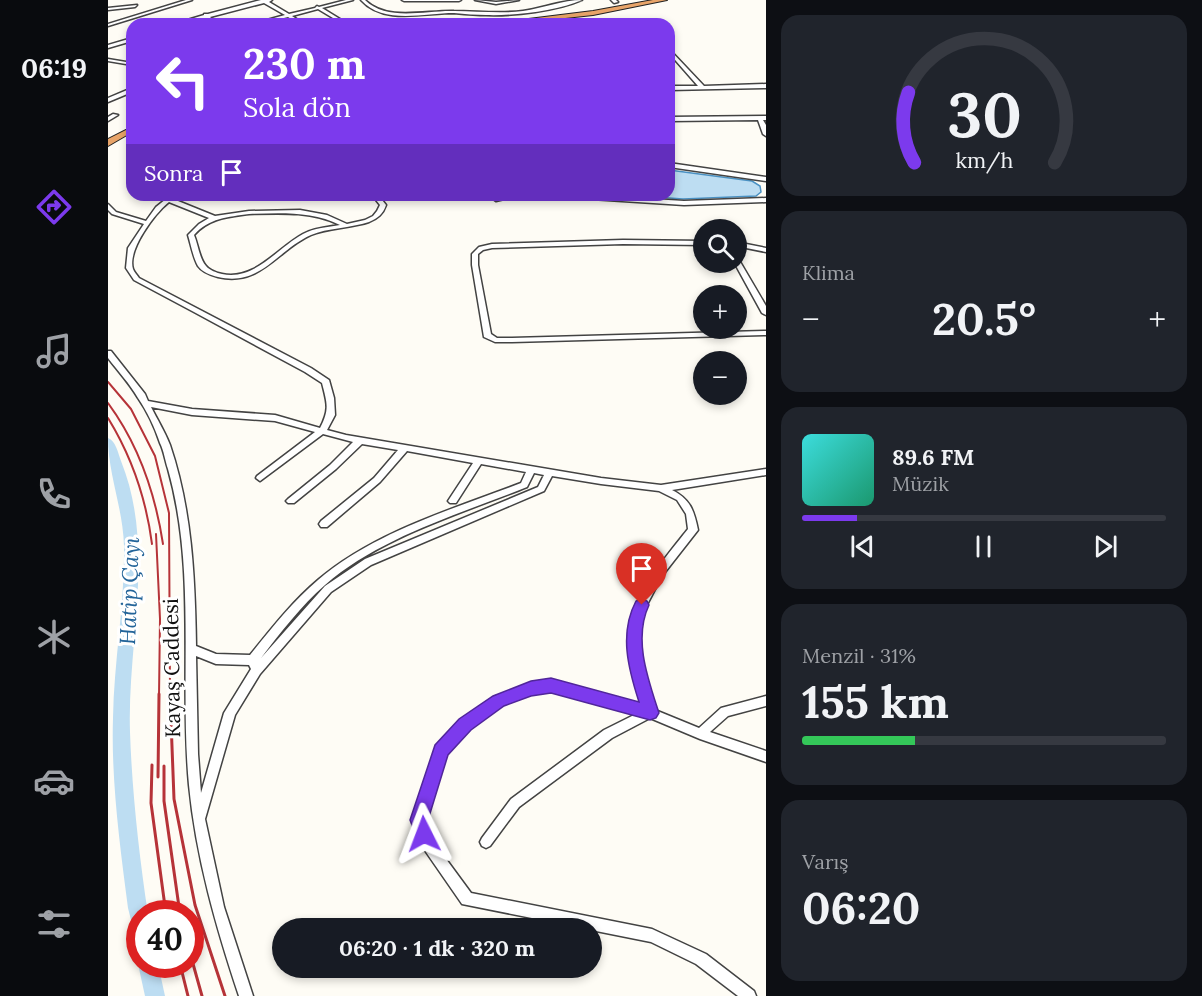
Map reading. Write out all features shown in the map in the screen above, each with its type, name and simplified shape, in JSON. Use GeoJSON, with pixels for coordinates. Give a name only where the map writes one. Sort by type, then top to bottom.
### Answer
{"type":"FeatureCollection","features":[{"type":"Feature","properties":{"kind":"highway"},"geometry":{"type":"LineString","coordinates":[[547,18],[593,13],[664,0]]}},
{"type":"Feature","properties":{"kind":"highway"},"geometry":{"type":"LineString","coordinates":[[575,18],[615,13],[677,0]]}},
{"type":"Feature","properties":{"kind":"highway"},"geometry":{"type":"LineString","coordinates":[[108,134],[126,124]]}},
{"type":"Feature","properties":{"kind":"highway"},"geometry":{"type":"LineString","coordinates":[[108,143],[126,132]]}},
{"type":"Feature","properties":{"kind":"street"},"geometry":{"type":"LineString","coordinates":[[128,18],[140,0]]}},
{"type":"Feature","properties":{"kind":"street"},"geometry":{"type":"LineString","coordinates":[[130,18],[190,0]]}},
{"type":"Feature","properties":{"kind":"street"},"geometry":{"type":"LineString","coordinates":[[196,18],[266,0],[291,18]]}},
{"type":"Feature","properties":{"kind":"street"},"geometry":{"type":"LineString","coordinates":[[275,18],[351,0]]}},
{"type":"Feature","properties":{"kind":"street"},"geometry":{"type":"LineString","coordinates":[[363,0],[372,9],[387,13],[499,14],[580,0]]}},
{"type":"Feature","properties":{"kind":"street"},"geometry":{"type":"LineString","coordinates":[[404,0],[459,0]]}},
{"type":"Feature","properties":{"kind":"street"},"geometry":{"type":"LineString","coordinates":[[477,0],[496,3],[517,0]]}},
{"type":"Feature","properties":{"kind":"street"},"geometry":{"type":"LineString","coordinates":[[108,9],[135,6]]}},
{"type":"Feature","properties":{"kind":"street"},"geometry":{"type":"LineString","coordinates":[[317,8],[335,18]]}},
{"type":"Feature","properties":{"kind":"street"},"geometry":{"type":"LineString","coordinates":[[206,15],[209,18]]}},
{"type":"Feature","properties":{"kind":"street"},"geometry":{"type":"LineString","coordinates":[[108,26],[126,20]]}},
{"type":"Feature","properties":{"kind":"street"},"geometry":{"type":"LineString","coordinates":[[120,23],[126,24]]}},
{"type":"Feature","properties":{"kind":"street"},"geometry":{"type":"LineString","coordinates":[[108,47],[126,42]]}},
{"type":"Feature","properties":{"kind":"street"},"geometry":{"type":"LineString","coordinates":[[675,57],[702,87]]}},
{"type":"Feature","properties":{"kind":"street"},"geometry":{"type":"LineString","coordinates":[[108,60],[126,63]]}},
{"type":"Feature","properties":{"kind":"street"},"geometry":{"type":"LineString","coordinates":[[675,88],[765,86]]}},
{"type":"Feature","properties":{"kind":"street"},"geometry":{"type":"LineString","coordinates":[[108,100],[126,92]]}},
{"type":"Feature","properties":{"kind":"street"},"geometry":{"type":"LineString","coordinates":[[108,112],[115,115],[108,119]]}},
{"type":"Feature","properties":{"kind":"street"},"geometry":{"type":"LineString","coordinates":[[675,119],[763,118],[765,134]]}},
{"type":"Feature","properties":{"kind":"street"},"geometry":{"type":"LineString","coordinates":[[675,166],[765,179]]}},
{"type":"Feature","properties":{"kind":"street"},"geometry":{"type":"LineString","coordinates":[[653,201],[684,203],[765,200]]}},
{"type":"Feature","properties":{"kind":"street"},"geometry":{"type":"LineString","coordinates":[[168,201],[158,208],[130,248],[129,268],[136,279],[197,309],[326,382],[331,415],[322,431],[260,478]]}},
{"type":"Feature","properties":{"kind":"street"},"geometry":{"type":"LineString","coordinates":[[172,201],[215,218]]}},
{"type":"Feature","properties":{"kind":"street"},"geometry":{"type":"LineString","coordinates":[[346,226],[328,216],[298,212],[258,213],[215,218],[198,226],[191,235],[202,266],[209,272],[224,277],[235,277],[251,273],[280,255],[306,234],[346,226],[375,218],[382,211],[379,201]]}},
{"type":"Feature","properties":{"kind":"street"},"geometry":{"type":"LineString","coordinates":[[108,206],[114,213],[148,223]]}},
{"type":"Feature","properties":{"kind":"street"},"geometry":{"type":"LineString","coordinates":[[693,243],[622,242],[481,248],[475,254],[475,265],[487,335],[495,340],[512,340],[765,333]]}},
{"type":"Feature","properties":{"kind":"street"},"geometry":{"type":"LineString","coordinates":[[747,246],[765,250]]}},
{"type":"Feature","properties":{"kind":"street"},"geometry":{"type":"LineString","coordinates":[[743,273],[765,313]]}},
{"type":"Feature","properties":{"kind":"street","name":"Kayaş Caddesi"},"geometry":{"type":"LineString","coordinates":[[108,353],[148,404],[164,441],[183,506],[188,539],[192,754],[204,855],[225,936],[246,996]]}},
{"type":"Feature","properties":{"kind":"street"},"geometry":{"type":"LineString","coordinates":[[148,404],[192,412],[275,418],[360,440],[660,488],[765,472]]}},
{"type":"Feature","properties":{"kind":"street"},"geometry":{"type":"LineString","coordinates":[[291,501],[333,467],[360,440]]}},
{"type":"Feature","properties":{"kind":"street"},"geometry":{"type":"LineString","coordinates":[[324,524],[377,480],[405,448]]}},
{"type":"Feature","properties":{"kind":"street"},"geometry":{"type":"LineString","coordinates":[[453,501],[479,460]]}},
{"type":"Feature","properties":{"kind":"street"},"geometry":{"type":"LineString","coordinates":[[200,819],[230,713],[255,666],[283,622],[324,580],[358,556],[403,534],[524,485],[532,469]]}},
{"type":"Feature","properties":{"kind":"street"},"geometry":{"type":"LineString","coordinates":[[255,666],[328,589],[368,562],[541,489],[550,472]]}},
{"type":"Feature","properties":{"kind":"street"},"geometry":{"type":"LineString","coordinates":[[650,713],[640,678],[633,639],[636,616],[659,573],[693,530],[690,513],[680,498],[660,488]]}},
{"type":"Feature","properties":{"kind":"street"},"geometry":{"type":"LineString","coordinates":[[190,649],[216,659],[255,666]]}},
{"type":"Feature","properties":{"kind":"street"},"geometry":{"type":"LineString","coordinates":[[749,996],[701,959],[652,936],[467,899],[430,848],[419,820],[441,751],[465,724],[498,701],[531,689],[551,686],[650,713],[765,757]]}},
{"type":"Feature","properties":{"kind":"street"},"geometry":{"type":"LineString","coordinates":[[700,734],[725,712],[765,701]]}},
{"type":"Feature","properties":{"kind":"street"},"geometry":{"type":"LineString","coordinates":[[486,842],[515,803],[608,734],[650,713]]}},
{"type":"Feature","properties":{"kind":"water"},"geometry":{"type":"Polygon","coordinates":[[[675,171],[752,181],[760,186],[761,192],[756,196],[675,198],[675,171]]]}},
{"type":"Feature","properties":{"kind":"waterway","name":"Hatip Çayı"},"geometry":{"type":"LineString","coordinates":[[108,443],[121,476],[128,510],[131,544],[131,578],[121,730],[125,792],[137,900]]}},
{"type":"Feature","properties":{"kind":"waterway","name":"Hatip Çayı"},"geometry":{"type":"LineString","coordinates":[[151,978],[155,996]]}},
{"type":"Feature","properties":{"kind":"railway"},"geometry":{"type":"LineString","coordinates":[[108,382],[131,409],[155,456],[169,513],[170,696]]}},
{"type":"Feature","properties":{"kind":"railway"},"geometry":{"type":"LineString","coordinates":[[108,403],[137,452],[150,488],[163,544]]}},
{"type":"Feature","properties":{"kind":"railway"},"geometry":{"type":"LineString","coordinates":[[108,418],[137,478],[152,544]]}},
{"type":"Feature","properties":{"kind":"railway"},"geometry":{"type":"LineString","coordinates":[[156,534],[160,619],[159,696]]}},
{"type":"Feature","properties":{"kind":"railway"},"geometry":{"type":"LineString","coordinates":[[158,777],[159,694]]}},
{"type":"Feature","properties":{"kind":"railway"},"geometry":{"type":"LineString","coordinates":[[170,694],[174,799],[195,905],[225,996]]}},
{"type":"Feature","properties":{"kind":"railway"},"geometry":{"type":"LineString","coordinates":[[152,765],[151,803],[164,900]]}},
{"type":"Feature","properties":{"kind":"railway"},"geometry":{"type":"LineString","coordinates":[[164,766],[164,801],[178,900]]}},
{"type":"Feature","properties":{"kind":"railway"},"geometry":{"type":"LineString","coordinates":[[184,978],[188,996]]}},
{"type":"Feature","properties":{"kind":"railway"},"geometry":{"type":"LineString","coordinates":[[197,978],[202,996]]}},
{"type":"Feature","properties":{"kind":"route"},"geometry":{"type":"LineString","coordinates":[[424,834],[419,820],[441,751],[465,724],[498,701],[531,689],[551,686],[650,713],[640,678],[633,639],[636,616],[642,605]]}}]}
